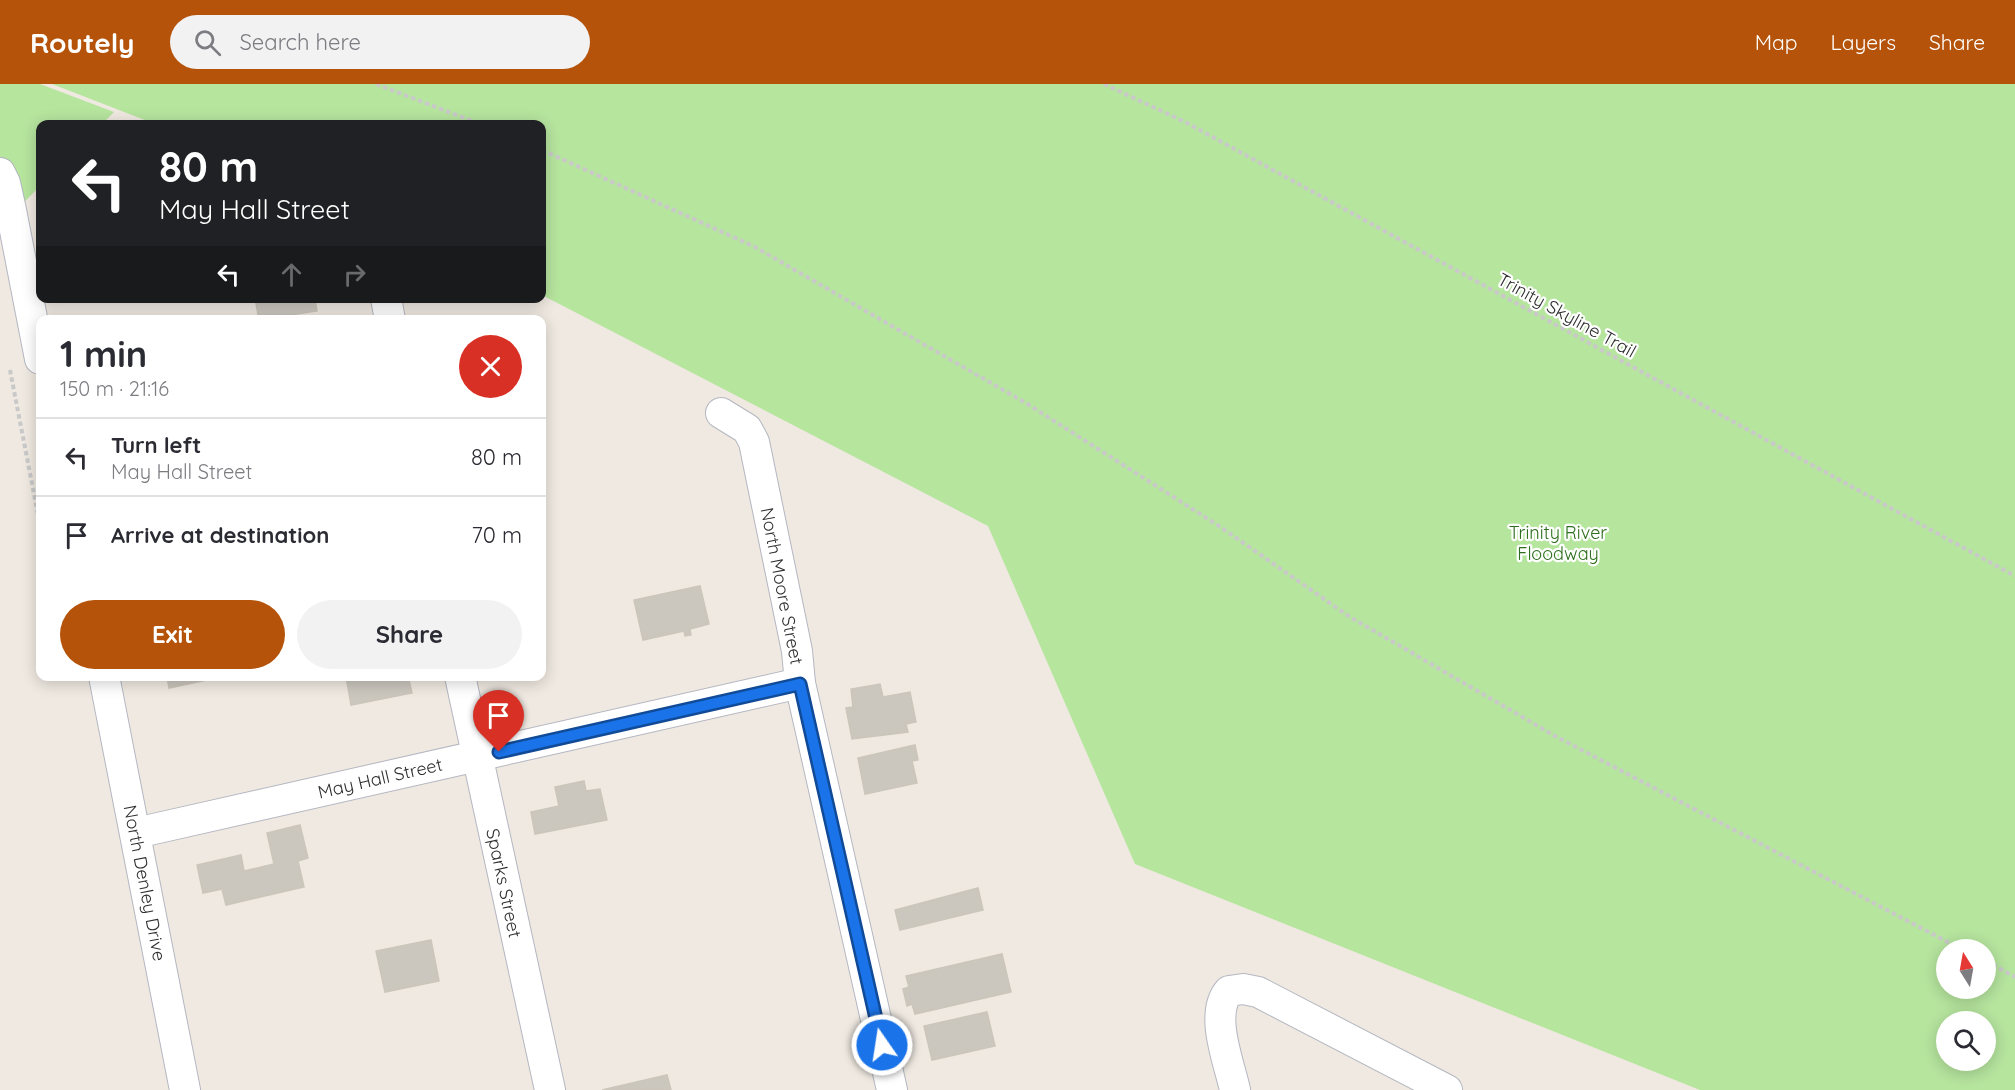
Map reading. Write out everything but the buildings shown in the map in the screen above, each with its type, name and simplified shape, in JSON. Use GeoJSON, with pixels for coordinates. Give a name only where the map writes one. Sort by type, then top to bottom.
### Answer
{"type":"FeatureCollection","features":[{"type":"Feature","properties":{"kind":"street"},"geometry":{"type":"LineString","coordinates":[[0,173],[5,183],[9,249],[36,345]]}},
{"type":"Feature","properties":{"kind":"street","name":"North Moore Street"},"geometry":{"type":"LineString","coordinates":[[721,413],[747,429],[754,442],[797,651],[800,684],[892,1090]]}},
{"type":"Feature","properties":{"kind":"street","name":"North Denley Drive"},"geometry":{"type":"LineString","coordinates":[[105,681],[185,1090]]}},
{"type":"Feature","properties":{"kind":"street","name":"Sparks Street"},"geometry":{"type":"LineString","coordinates":[[461,681],[550,1090]]}},
{"type":"Feature","properties":{"kind":"street","name":"May Hall Street"},"geometry":{"type":"LineString","coordinates":[[135,833],[800,684]]}},
{"type":"Feature","properties":{"kind":"street"},"geometry":{"type":"LineString","coordinates":[[1234,1090],[1219,1014],[1221,1000],[1229,991],[1243,989],[1258,992],[1446,1090]]}},
{"type":"Feature","properties":{"kind":"path"},"geometry":{"type":"LineString","coordinates":[[376,84],[470,120]]}},
{"type":"Feature","properties":{"kind":"path","name":"Trinity Skyline Trail"},"geometry":{"type":"LineString","coordinates":[[1104,84],[1196,128],[2015,576]]}},
{"type":"Feature","properties":{"kind":"path"},"geometry":{"type":"LineString","coordinates":[[546,152],[755,247],[1029,405],[1219,526],[1360,623],[1555,736],[1942,939]]}},
{"type":"Feature","properties":{"kind":"path"},"geometry":{"type":"LineString","coordinates":[[9,366],[36,504]]}},
{"type":"Feature","properties":{"kind":"path"},"geometry":{"type":"LineString","coordinates":[[1996,967],[2015,977]]}},
{"type":"Feature","properties":{"kind":"green space"},"geometry":{"type":"Polygon","coordinates":[[[0,84],[40,84],[114,112],[106,120],[36,120],[36,190],[0,227],[0,84]]]}},
{"type":"Feature","properties":{"kind":"green space","name":"Trinity River Floodway"},"geometry":{"type":"Polygon","coordinates":[[[52,84],[2015,84],[2015,1090],[1700,1090],[1135,864],[988,526],[546,297],[546,120],[145,120],[52,84]]]}},
{"type":"Feature","properties":{"kind":"route"},"geometry":{"type":"LineString","coordinates":[[499,752],[800,684],[882,1045]]}}]}
